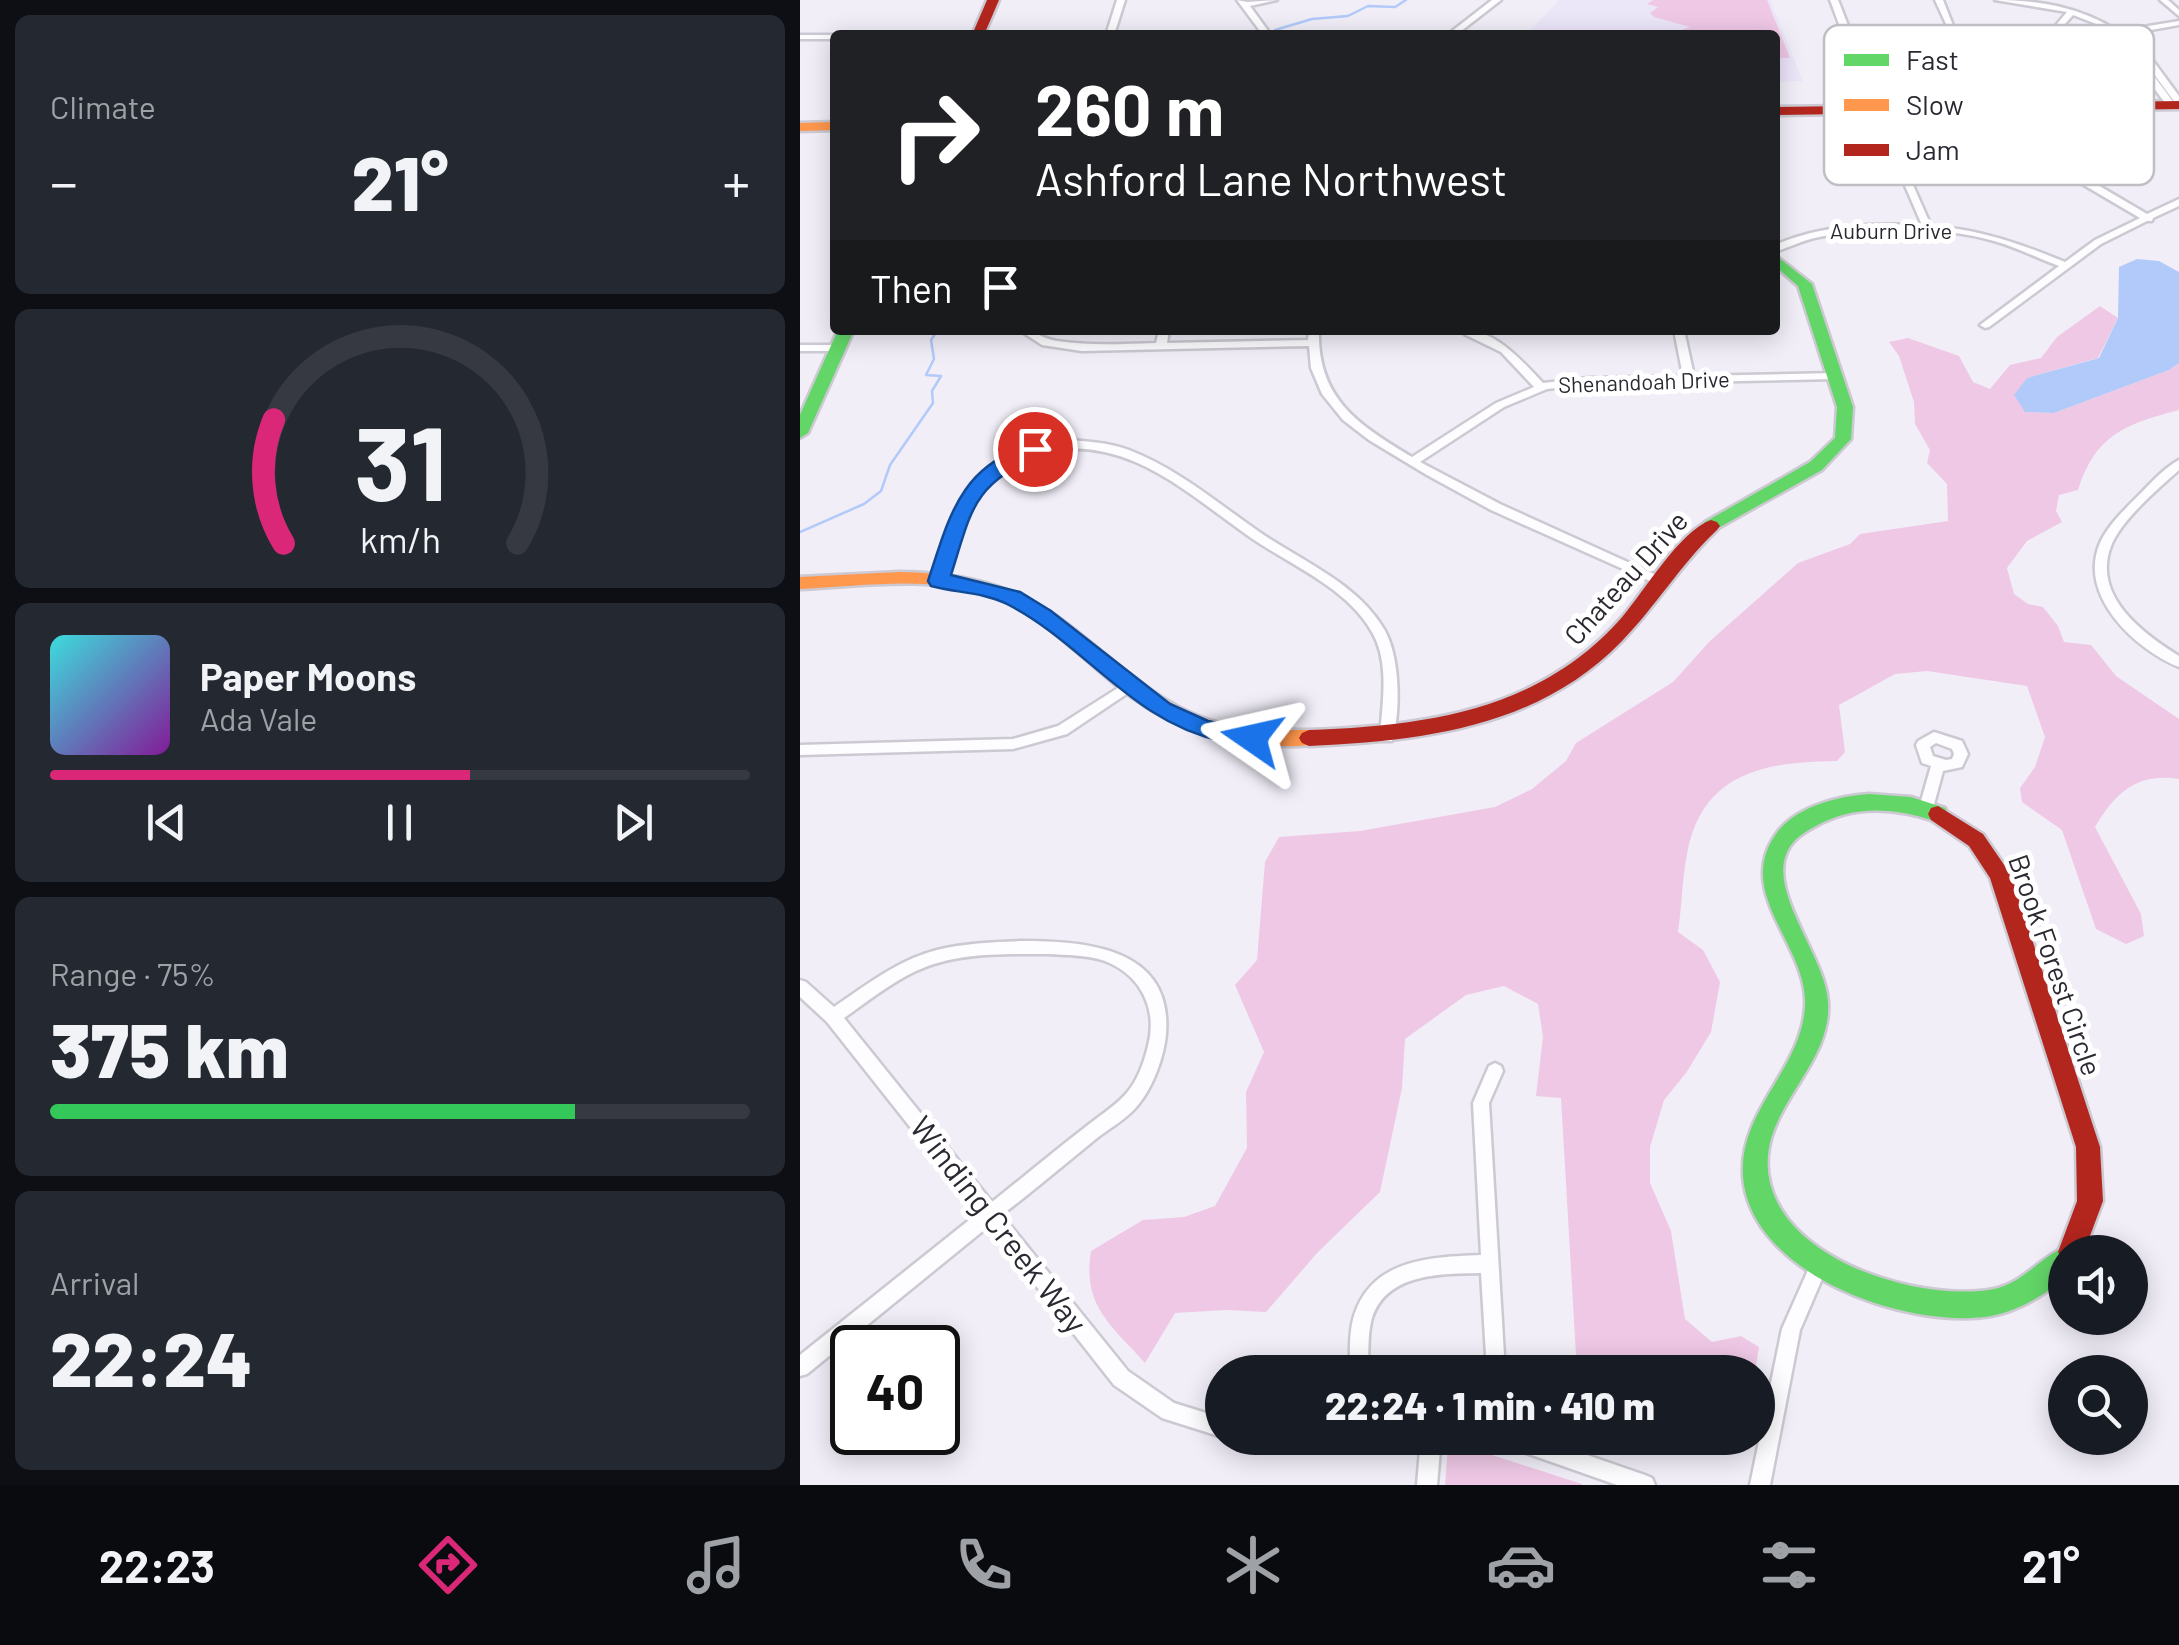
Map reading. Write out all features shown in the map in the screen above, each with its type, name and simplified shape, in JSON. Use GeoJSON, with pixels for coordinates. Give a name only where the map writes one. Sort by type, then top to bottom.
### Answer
{"type":"FeatureCollection","features":[{"type":"Feature","properties":{"kind":"street"},"geometry":{"type":"LineString","coordinates":[[980,30],[994,0]]}},
{"type":"Feature","properties":{"kind":"street"},"geometry":{"type":"LineString","coordinates":[[1112,30],[1121,0]]}},
{"type":"Feature","properties":{"kind":"street"},"geometry":{"type":"LineString","coordinates":[[1242,2],[1273,0]]}},
{"type":"Feature","properties":{"kind":"street"},"geometry":{"type":"LineString","coordinates":[[1460,30],[1497,0]]}},
{"type":"Feature","properties":{"kind":"street"},"geometry":{"type":"LineString","coordinates":[[1834,0],[1845,25]]}},
{"type":"Feature","properties":{"kind":"street"},"geometry":{"type":"LineString","coordinates":[[1939,0],[1951,25]]}},
{"type":"Feature","properties":{"kind":"street"},"geometry":{"type":"LineString","coordinates":[[1999,0],[2072,11],[2101,25]]}},
{"type":"Feature","properties":{"kind":"street"},"geometry":{"type":"LineString","coordinates":[[2164,0],[2179,14]]}},
{"type":"Feature","properties":{"kind":"street"},"geometry":{"type":"LineString","coordinates":[[1242,2],[1264,30]]}},
{"type":"Feature","properties":{"kind":"street"},"geometry":{"type":"LineString","coordinates":[[2060,25],[2072,11]]}},
{"type":"Feature","properties":{"kind":"street"},"geometry":{"type":"LineString","coordinates":[[2154,27],[2179,23]]}},
{"type":"Feature","properties":{"kind":"street"},"geometry":{"type":"LineString","coordinates":[[800,38],[830,37]]}},
{"type":"Feature","properties":{"kind":"street"},"geometry":{"type":"LineString","coordinates":[[2154,78],[2177,105]]}},
{"type":"Feature","properties":{"kind":"street"},"geometry":{"type":"LineString","coordinates":[[1780,111],[1824,110]]}},
{"type":"Feature","properties":{"kind":"street"},"geometry":{"type":"LineString","coordinates":[[800,126],[830,126]]}},
{"type":"Feature","properties":{"kind":"street"},"geometry":{"type":"LineString","coordinates":[[1909,185],[1928,229]]}},
{"type":"Feature","properties":{"kind":"street"},"geometry":{"type":"LineString","coordinates":[[2090,185],[2149,219]]}},
{"type":"Feature","properties":{"kind":"street"},"geometry":{"type":"LineString","coordinates":[[1984,325],[2098,242],[2179,202]]}},
{"type":"Feature","properties":{"kind":"street","name":"Auburn Drive"},"geometry":{"type":"LineString","coordinates":[[1780,246],[1816,232],[1928,229],[1989,236],[2066,265]]}},
{"type":"Feature","properties":{"kind":"street","name":"Chateau Drive"},"geometry":{"type":"LineString","coordinates":[[800,583],[939,581],[984,588],[1022,603],[1128,686],[1175,717],[1229,735],[1268,739],[1386,737],[1471,724],[1543,693],[1601,652],[1718,519],[1823,462],[1838,448],[1848,424],[1836,376],[1804,284],[1780,262]]}},
{"type":"Feature","properties":{"kind":"street"},"geometry":{"type":"LineString","coordinates":[[1032,335],[1046,343],[1069,347],[1314,337],[1316,370],[1337,408],[1360,428],[1494,508],[1661,582]]}},
{"type":"Feature","properties":{"kind":"street"},"geometry":{"type":"LineString","coordinates":[[1161,346],[1163,335]]}},
{"type":"Feature","properties":{"kind":"street"},"geometry":{"type":"LineString","coordinates":[[1474,335],[1505,350],[1541,388]]}},
{"type":"Feature","properties":{"kind":"street"},"geometry":{"type":"LineString","coordinates":[[1680,335],[1689,379]]}},
{"type":"Feature","properties":{"kind":"street"},"geometry":{"type":"LineString","coordinates":[[800,348],[841,339]]}},
{"type":"Feature","properties":{"kind":"street"},"geometry":{"type":"LineString","coordinates":[[800,433],[841,339]]}},
{"type":"Feature","properties":{"kind":"street","name":"Shenandoah Drive"},"geometry":{"type":"LineString","coordinates":[[1412,462],[1500,405],[1541,388],[1590,381],[1836,376]]}},
{"type":"Feature","properties":{"kind":"street"},"geometry":{"type":"LineString","coordinates":[[939,581],[962,508],[990,472],[1026,452],[1054,445],[1096,443],[1121,448],[1226,514],[1366,613],[1384,641],[1388,663],[1386,737]]}},
{"type":"Feature","properties":{"kind":"street"},"geometry":{"type":"LineString","coordinates":[[2179,464],[2172,479],[2111,534],[2100,569],[2105,591],[2117,612],[2148,642],[2179,662]]}},
{"type":"Feature","properties":{"kind":"street"},"geometry":{"type":"LineString","coordinates":[[800,750],[996,746],[1030,741],[1062,730],[1128,686]]}},
{"type":"Feature","properties":{"kind":"street"},"geometry":{"type":"LineString","coordinates":[[1926,808],[1938,765]]}},
{"type":"Feature","properties":{"kind":"street","name":"Brook Forest Circle"},"geometry":{"type":"LineString","coordinates":[[2048,1277],[2010,1299],[1960,1307],[1902,1298],[1819,1266],[1782,1232],[1766,1203],[1756,1171],[1759,1130],[1810,1036],[1817,1006],[1811,972],[1776,899],[1772,872],[1780,846],[1798,824],[1822,812],[1888,802],[1926,808],[1970,834],[1998,872],[2088,1146],[2092,1192],[2080,1235]]}},
{"type":"Feature","properties":{"kind":"street"},"geometry":{"type":"LineString","coordinates":[[800,1367],[1120,1110],[1143,1084],[1161,1031],[1159,1014],[1144,980],[1124,963],[1092,952],[962,952],[904,969],[833,1017]]}},
{"type":"Feature","properties":{"kind":"street","name":"Winding Creek Way"},"geometry":{"type":"LineString","coordinates":[[800,987],[833,1017],[1122,1378],[1169,1411],[1205,1422]]}},
{"type":"Feature","properties":{"kind":"street"},"geometry":{"type":"LineString","coordinates":[[1495,1071],[1481,1103],[1495,1355]]}},
{"type":"Feature","properties":{"kind":"street"},"geometry":{"type":"LineString","coordinates":[[1360,1355],[1363,1317],[1378,1291],[1394,1278],[1428,1267],[1490,1264]]}},
{"type":"Feature","properties":{"kind":"street"},"geometry":{"type":"LineString","coordinates":[[1760,1485],[1790,1329],[1819,1266]]}},
{"type":"Feature","properties":{"kind":"street"},"geometry":{"type":"LineString","coordinates":[[1427,1485],[1430,1455]]}},
{"type":"Feature","properties":{"kind":"street"},"geometry":{"type":"LineString","coordinates":[[1560,1455],[1645,1485]]}},
{"type":"Feature","properties":{"kind":"shaded area"},"geometry":{"type":"Polygon","coordinates":[[[1559,0],[1770,0],[1803,81],[1780,82],[1780,30],[1531,30],[1559,0]]]}},
{"type":"Feature","properties":{"kind":"shaded area"},"geometry":{"type":"Polygon","coordinates":[[[1653,0],[1767,0],[1779,30],[1681,30],[1690,27],[1654,17],[1650,13],[1658,7],[1647,4],[1653,0]]]}},
{"type":"Feature","properties":{"kind":"shaded area"},"geometry":{"type":"Polygon","coordinates":[[[1780,33],[1790,58],[1780,58],[1780,33]]]}},
{"type":"Feature","properties":{"kind":"shaded area"},"geometry":{"type":"Polygon","coordinates":[[[2100,306],[2118,318],[2098,358],[2027,378],[2026,412],[2054,413],[2179,363],[2179,410],[2128,427],[2104,444],[2085,471],[2078,490],[2059,495],[2056,511],[2062,522],[2027,541],[2007,568],[2014,594],[2028,604],[2043,607],[2058,626],[2064,642],[2091,645],[2116,676],[2179,719],[2179,779],[2139,782],[2119,795],[2095,827],[2141,914],[2144,936],[2126,944],[2096,929],[2062,830],[2022,802],[2020,788],[2035,767],[2045,737],[2027,686],[1927,671],[1895,674],[1839,705],[1845,752],[1837,761],[1763,769],[1723,788],[1695,826],[1687,854],[1678,932],[1703,950],[1720,982],[1711,1032],[1664,1100],[1650,1147],[1650,1183],[1671,1231],[1685,1319],[1712,1342],[1741,1336],[1759,1347],[1758,1355],[1576,1355],[1561,1098],[1536,1096],[1543,1037],[1538,1004],[1504,986],[1466,995],[1405,1039],[1402,1088],[1380,1192],[1318,1252],[1266,1312],[1175,1313],[1145,1363],[1095,1301],[1089,1270],[1091,1251],[1143,1220],[1184,1217],[1215,1206],[1247,1148],[1246,1092],[1264,1052],[1235,985],[1257,960],[1265,862],[1279,837],[1360,831],[1495,807],[1532,789],[1566,761],[1576,743],[1673,682],[1710,641],[1798,563],[1850,544],[1860,534],[1948,521],[1947,484],[1927,463],[1930,450],[1915,424],[1914,402],[1899,356],[1889,342],[1908,338],[1959,356],[1973,382],[1990,389],[2010,365],[2041,358],[2057,337],[2100,306]]]}},
{"type":"Feature","properties":{"kind":"shaded area"},"geometry":{"type":"Polygon","coordinates":[[[1447,1455],[1492,1455],[1582,1484],[1582,1485],[1445,1485],[1447,1455]]]}},
{"type":"Feature","properties":{"kind":"water"},"geometry":{"type":"Polygon","coordinates":[[[2137,259],[2159,261],[2179,272],[2179,363],[2054,413],[2025,412],[2014,395],[2027,378],[2099,358],[2118,318],[2119,267],[2137,259]]]}},
{"type":"Feature","properties":{"kind":"waterway"},"geometry":{"type":"LineString","coordinates":[[1275,30],[1312,19],[1348,16],[1368,6],[1395,7],[1406,0]]}},
{"type":"Feature","properties":{"kind":"waterway"},"geometry":{"type":"LineString","coordinates":[[800,532],[864,504],[881,491],[890,465],[933,403],[932,391],[941,376],[926,375],[934,359],[931,340],[934,335]]}},
{"type":"Feature","properties":{"kind":"traffic: fast"},"geometry":{"type":"LineString","coordinates":[[1711,526],[1816,466],[1843,439],[1845,407],[1805,284],[1780,263]]}},
{"type":"Feature","properties":{"kind":"traffic: fast"},"geometry":{"type":"LineString","coordinates":[[800,433],[844,335]]}},
{"type":"Feature","properties":{"kind":"traffic: fast"},"geometry":{"type":"LineString","coordinates":[[1938,814],[1883,802],[1840,806],[1793,829],[1776,850],[1772,873],[1778,899],[1813,978],[1817,1004],[1806,1049],[1761,1132],[1755,1155],[1756,1181],[1767,1212],[1788,1239],[1817,1262],[1889,1294],[1927,1303],[1994,1302],[2048,1275]]}},
{"type":"Feature","properties":{"kind":"traffic: slow"},"geometry":{"type":"LineString","coordinates":[[800,127],[830,126]]}},
{"type":"Feature","properties":{"kind":"traffic: slow"},"geometry":{"type":"LineString","coordinates":[[800,583],[926,579],[999,592],[1052,622],[1125,682],[1172,713],[1221,731],[1248,736],[1309,738]]}},
{"type":"Feature","properties":{"kind":"traffic: jam"},"geometry":{"type":"LineString","coordinates":[[980,30],[993,0]]}},
{"type":"Feature","properties":{"kind":"traffic: jam"},"geometry":{"type":"LineString","coordinates":[[2154,105],[2179,105]]}},
{"type":"Feature","properties":{"kind":"traffic: jam"},"geometry":{"type":"LineString","coordinates":[[1780,111],[1824,110]]}},
{"type":"Feature","properties":{"kind":"traffic: jam"},"geometry":{"type":"LineString","coordinates":[[1309,738],[1393,733],[1474,719],[1549,689],[1615,637],[1711,526]]}},
{"type":"Feature","properties":{"kind":"traffic: jam"},"geometry":{"type":"LineString","coordinates":[[1938,814],[1976,840],[2000,875],[2088,1147],[2090,1201],[2077,1235]]}},
{"type":"Feature","properties":{"kind":"route"},"geometry":{"type":"LineString","coordinates":[[1035,449],[996,468],[973,489],[962,508],[939,581],[971,584],[1032,608],[1162,710],[1204,728],[1252,738]]}}]}
